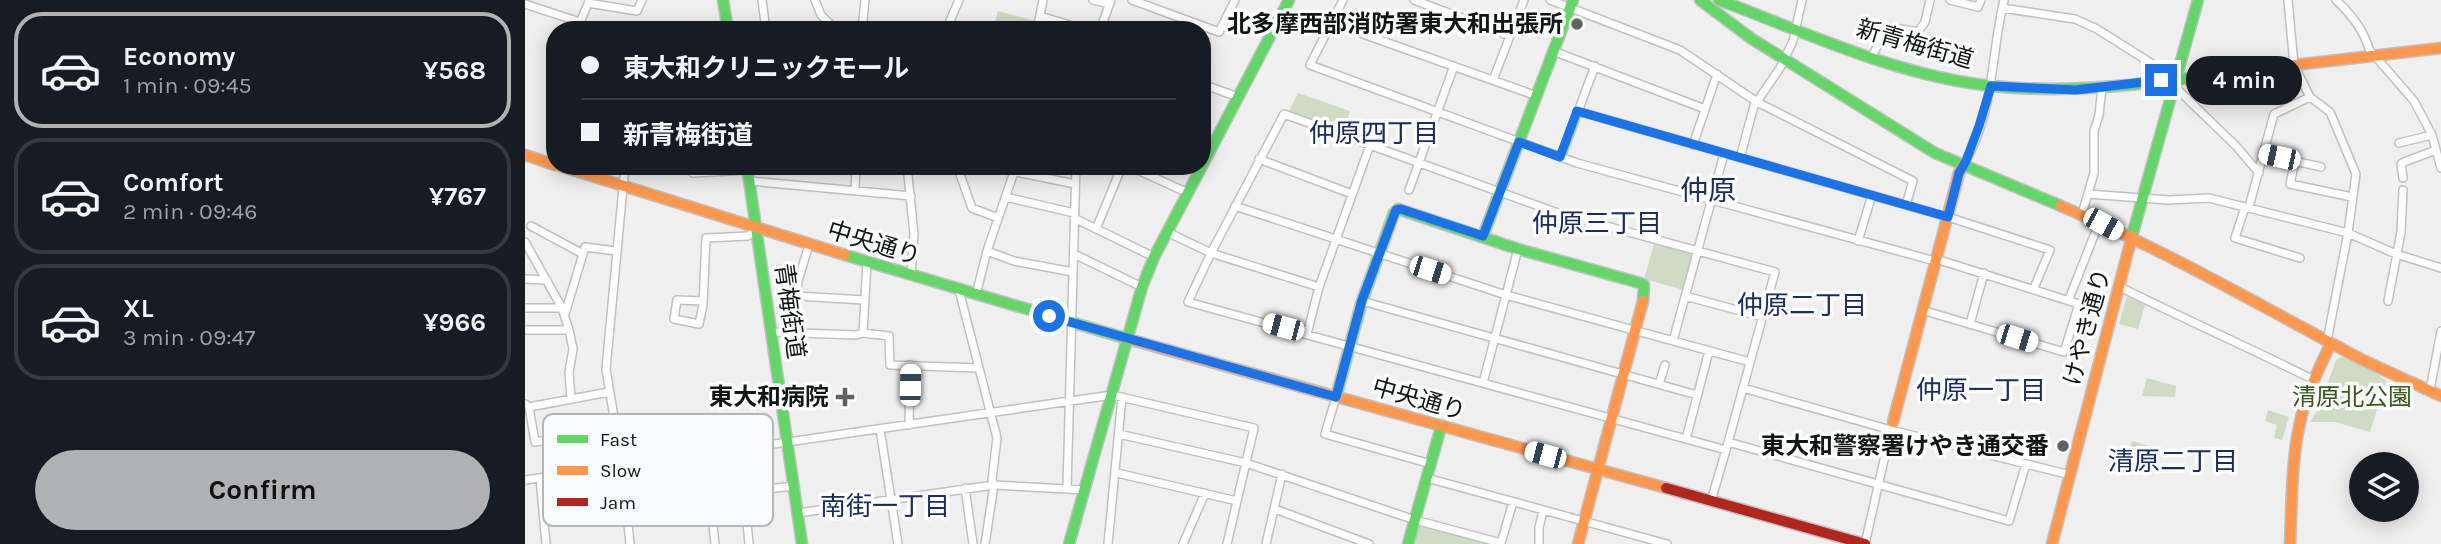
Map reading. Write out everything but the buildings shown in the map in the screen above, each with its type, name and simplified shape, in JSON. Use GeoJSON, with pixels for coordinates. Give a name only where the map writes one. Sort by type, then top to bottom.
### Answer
{"type":"FeatureCollection","features":[{"type":"Feature","properties":{"kind":"street"},"geometry":{"type":"LineString","coordinates":[[581,21],[589,2],[637,11],[642,0]]}},
{"type":"Feature","properties":{"kind":"street"},"geometry":{"type":"LineString","coordinates":[[723,0],[726,21]]}},
{"type":"Feature","properties":{"kind":"street"},"geometry":{"type":"LineString","coordinates":[[762,0],[765,21]]}},
{"type":"Feature","properties":{"kind":"street"},"geometry":{"type":"LineString","coordinates":[[815,0],[821,15],[827,21]]}},
{"type":"Feature","properties":{"kind":"street"},"geometry":{"type":"LineString","coordinates":[[863,21],[865,0]]}},
{"type":"Feature","properties":{"kind":"street"},"geometry":{"type":"LineString","coordinates":[[950,21],[959,0]]}},
{"type":"Feature","properties":{"kind":"street"},"geometry":{"type":"LineString","coordinates":[[1039,21],[1043,0]]}},
{"type":"Feature","properties":{"kind":"street"},"geometry":{"type":"LineString","coordinates":[[1093,0],[1110,2],[1103,21]]}},
{"type":"Feature","properties":{"kind":"street"},"geometry":{"type":"LineString","coordinates":[[1132,0],[1155,4],[1194,21]]}},
{"type":"Feature","properties":{"kind":"street"},"geometry":{"type":"LineString","coordinates":[[1211,28],[1219,32],[1234,0]]}},
{"type":"Feature","properties":{"kind":"street"},"geometry":{"type":"LineString","coordinates":[[1211,140],[1238,97],[1289,0]]}},
{"type":"Feature","properties":{"kind":"street"},"geometry":{"type":"LineString","coordinates":[[1343,0],[1310,65],[1560,157],[1858,241],[1985,273],[2080,304],[2064,352],[1922,310]]}},
{"type":"Feature","properties":{"kind":"street"},"geometry":{"type":"LineString","coordinates":[[1414,0],[1510,36]]}},
{"type":"Feature","properties":{"kind":"street"},"geometry":{"type":"LineString","coordinates":[[1493,80],[1524,0]]}},
{"type":"Feature","properties":{"kind":"street"},"geometry":{"type":"LineString","coordinates":[[1550,0],[1572,4],[1680,50],[1757,102],[1913,181],[1906,205]]}},
{"type":"Feature","properties":{"kind":"street"},"geometry":{"type":"LineString","coordinates":[[1700,0],[1783,59],[1935,153],[2099,223],[2245,295],[2329,342],[2441,396]]}},
{"type":"Feature","properties":{"kind":"street","name":"新青梅街道"},"geometry":{"type":"LineString","coordinates":[[1719,0],[1871,57],[1923,73],[1991,86],[2044,90],[2102,87],[2155,80],[2174,82],[2441,48]]}},
{"type":"Feature","properties":{"kind":"street"},"geometry":{"type":"LineString","coordinates":[[1740,158],[1757,102],[1783,59],[1797,28],[1802,0]]}},
{"type":"Feature","properties":{"kind":"street"},"geometry":{"type":"LineString","coordinates":[[1871,57],[1889,27],[1918,32],[1925,22],[1930,0]]}},
{"type":"Feature","properties":{"kind":"street"},"geometry":{"type":"LineString","coordinates":[[1950,0],[1978,7],[1981,0]]}},
{"type":"Feature","properties":{"kind":"street","name":"けやき通り"},"geometry":{"type":"LineString","coordinates":[[2052,544],[2131,240],[2198,0]]}},
{"type":"Feature","properties":{"kind":"street"},"geometry":{"type":"LineString","coordinates":[[2288,0],[2294,65],[2310,97],[2330,112],[2355,174],[2348,233],[2329,342],[2302,414],[2294,456],[2290,544]]}},
{"type":"Feature","properties":{"kind":"street"},"geometry":{"type":"LineString","coordinates":[[2336,0],[2351,17],[2375,56],[2414,101],[2432,135],[2441,168]]}},
{"type":"Feature","properties":{"kind":"street"},"geometry":{"type":"LineString","coordinates":[[525,4],[567,21]]}},
{"type":"Feature","properties":{"kind":"street"},"geometry":{"type":"LineString","coordinates":[[1483,236],[1572,4]]}},
{"type":"Feature","properties":{"kind":"street"},"geometry":{"type":"LineString","coordinates":[[1865,544],[1935,260],[1959,173],[1979,126],[1991,86],[2003,4],[2075,19],[2097,29],[2154,65],[2155,80]]}},
{"type":"Feature","properties":{"kind":"street"},"geometry":{"type":"LineString","coordinates":[[1040,16],[1056,21]]}},
{"type":"Feature","properties":{"kind":"street"},"geometry":{"type":"LineString","coordinates":[[1332,23],[1537,96]]}},
{"type":"Feature","properties":{"kind":"street"},"geometry":{"type":"LineString","coordinates":[[1553,51],[1705,109]]}},
{"type":"Feature","properties":{"kind":"street"},"geometry":{"type":"LineString","coordinates":[[1409,190],[1454,66]]}},
{"type":"Feature","properties":{"kind":"street"},"geometry":{"type":"LineString","coordinates":[[1560,157],[1595,66]]}},
{"type":"Feature","properties":{"kind":"street"},"geometry":{"type":"LineString","coordinates":[[1693,145],[1717,74]]}},
{"type":"Feature","properties":{"kind":"street"},"geometry":{"type":"LineString","coordinates":[[2174,82],[2259,173]]}},
{"type":"Feature","properties":{"kind":"street"},"geometry":{"type":"LineString","coordinates":[[1211,87],[1238,97]]}},
{"type":"Feature","properties":{"kind":"street"},"geometry":{"type":"LineString","coordinates":[[2082,215],[2095,173],[2094,131],[2102,87]]}},
{"type":"Feature","properties":{"kind":"street"},"geometry":{"type":"LineString","coordinates":[[2300,258],[2235,238],[2259,173],[2274,114],[2310,97]]}},
{"type":"Feature","properties":{"kind":"street"},"geometry":{"type":"LineString","coordinates":[[1577,111],[1948,217],[2050,250],[2033,288]]}},
{"type":"Feature","properties":{"kind":"street"},"geometry":{"type":"LineString","coordinates":[[1711,501],[1727,446],[1775,272],[1555,212],[1284,114],[1188,302],[1686,439],[1727,446],[2008,521],[2026,464]]}},
{"type":"Feature","properties":{"kind":"street"},"geometry":{"type":"LineString","coordinates":[[2399,143],[2432,135]]}},
{"type":"Feature","properties":{"kind":"street"},"geometry":{"type":"LineString","coordinates":[[1307,334],[1319,287],[1370,145]]}},
{"type":"Feature","properties":{"kind":"street"},"geometry":{"type":"LineString","coordinates":[[2403,177],[2401,164],[2436,150]]}},
{"type":"Feature","properties":{"kind":"street"},"geometry":{"type":"LineString","coordinates":[[1673,341],[1724,154]]}},
{"type":"Feature","properties":{"kind":"street"},"geometry":{"type":"LineString","coordinates":[[2264,154],[2321,167]]}},
{"type":"Feature","properties":{"kind":"street"},"geometry":{"type":"LineString","coordinates":[[525,155],[546,161]]}},
{"type":"Feature","properties":{"kind":"street"},"geometry":{"type":"LineString","coordinates":[[1259,159],[1352,194]]}},
{"type":"Feature","properties":{"kind":"street"},"geometry":{"type":"LineString","coordinates":[[2295,161],[2290,184],[2352,197]]}},
{"type":"Feature","properties":{"kind":"street","name":"中央通り"},"geometry":{"type":"LineString","coordinates":[[588,175],[976,295],[1865,544]]}},
{"type":"Feature","properties":{"kind":"street"},"geometry":{"type":"LineString","coordinates":[[613,414],[606,369],[625,175]]}},
{"type":"Feature","properties":{"kind":"street","name":"青梅街道"},"geometry":{"type":"LineString","coordinates":[[748,175],[802,544]]}},
{"type":"Feature","properties":{"kind":"street"},"geometry":{"type":"LineString","coordinates":[[760,175],[855,191],[911,195]]}},
{"type":"Feature","properties":{"kind":"street"},"geometry":{"type":"LineString","coordinates":[[855,191],[856,175]]}},
{"type":"Feature","properties":{"kind":"street"},"geometry":{"type":"LineString","coordinates":[[908,175],[914,234],[911,275]]}},
{"type":"Feature","properties":{"kind":"street"},"geometry":{"type":"LineString","coordinates":[[960,175],[972,208],[998,218]]}},
{"type":"Feature","properties":{"kind":"street"},"geometry":{"type":"LineString","coordinates":[[976,295],[987,251],[1013,175]]}},
{"type":"Feature","properties":{"kind":"street"},"geometry":{"type":"LineString","coordinates":[[1029,175],[1075,184]]}},
{"type":"Feature","properties":{"kind":"street"},"geometry":{"type":"LineString","coordinates":[[1067,488],[1076,175]]}},
{"type":"Feature","properties":{"kind":"street"},"geometry":{"type":"LineString","coordinates":[[1096,229],[1118,175]]}},
{"type":"Feature","properties":{"kind":"street"},"geometry":{"type":"LineString","coordinates":[[1149,175],[1188,193]]}},
{"type":"Feature","properties":{"kind":"street"},"geometry":{"type":"LineString","coordinates":[[1069,544],[1084,490],[1117,396],[1127,338],[1142,287],[1154,257],[1197,175]]}},
{"type":"Feature","properties":{"kind":"street"},"geometry":{"type":"LineString","coordinates":[[2388,301],[2400,232],[2403,190]]}},
{"type":"Feature","properties":{"kind":"street"},"geometry":{"type":"LineString","coordinates":[[2088,194],[2168,200],[2209,198],[2348,233],[2396,254],[2441,268]]}},
{"type":"Feature","properties":{"kind":"street"},"geometry":{"type":"LineString","coordinates":[[1858,241],[1872,195]]}},
{"type":"Feature","properties":{"kind":"street"},"geometry":{"type":"LineString","coordinates":[[1006,197],[1074,216],[1154,257]]}},
{"type":"Feature","properties":{"kind":"street"},"geometry":{"type":"LineString","coordinates":[[1235,206],[1506,295],[1750,362]]}},
{"type":"Feature","properties":{"kind":"street"},"geometry":{"type":"LineString","coordinates":[[1431,464],[1325,434],[1362,300],[1394,213],[1398,209],[1518,249],[1644,285],[1645,293],[1583,519],[1579,544]]}},
{"type":"Feature","properties":{"kind":"street"},"geometry":{"type":"LineString","coordinates":[[2069,299],[2099,223]]}},
{"type":"Feature","properties":{"kind":"street"},"geometry":{"type":"LineString","coordinates":[[531,226],[583,254]]}},
{"type":"Feature","properties":{"kind":"street"},"geometry":{"type":"LineString","coordinates":[[703,301],[677,300],[674,319],[699,324],[703,301],[706,238],[748,236],[757,229]]}},
{"type":"Feature","properties":{"kind":"street"},"geometry":{"type":"LineString","coordinates":[[1167,232],[1211,253],[1319,287]]}},
{"type":"Feature","properties":{"kind":"street"},"geometry":{"type":"LineString","coordinates":[[525,242],[547,280],[569,330],[573,349],[569,372],[571,399]]}},
{"type":"Feature","properties":{"kind":"street"},"geometry":{"type":"LineString","coordinates":[[809,245],[798,281],[797,296],[864,300]]}},
{"type":"Feature","properties":{"kind":"street"},"geometry":{"type":"LineString","coordinates":[[563,312],[586,247],[616,251]]}},
{"type":"Feature","properties":{"kind":"street"},"geometry":{"type":"LineString","coordinates":[[1483,383],[1518,249]]}},
{"type":"Feature","properties":{"kind":"street"},"geometry":{"type":"LineString","coordinates":[[987,251],[1014,261],[1073,272]]}},
{"type":"Feature","properties":{"kind":"street"},"geometry":{"type":"LineString","coordinates":[[1073,254],[1142,287]]}},
{"type":"Feature","properties":{"kind":"street"},"geometry":{"type":"LineString","coordinates":[[863,333],[867,262]]}},
{"type":"Feature","properties":{"kind":"street"},"geometry":{"type":"LineString","coordinates":[[1971,324],[1985,273]]}},
{"type":"Feature","properties":{"kind":"street"},"geometry":{"type":"LineString","coordinates":[[525,279],[547,280]]}},
{"type":"Feature","properties":{"kind":"street"},"geometry":{"type":"LineString","coordinates":[[2120,287],[2314,380]]}},
{"type":"Feature","properties":{"kind":"street"},"geometry":{"type":"LineString","coordinates":[[959,290],[997,438],[992,480],[994,485],[985,544]]}},
{"type":"Feature","properties":{"kind":"street"},"geometry":{"type":"LineString","coordinates":[[1685,296],[1763,317]]}},
{"type":"Feature","properties":{"kind":"street"},"geometry":{"type":"LineString","coordinates":[[1362,300],[1495,340],[1697,395]]}},
{"type":"Feature","properties":{"kind":"street"},"geometry":{"type":"LineString","coordinates":[[525,308],[563,312]]}},
{"type":"Feature","properties":{"kind":"street"},"geometry":{"type":"LineString","coordinates":[[525,330],[569,330]]}},
{"type":"Feature","properties":{"kind":"street"},"geometry":{"type":"LineString","coordinates":[[2430,390],[2441,331]]}},
{"type":"Feature","properties":{"kind":"street"},"geometry":{"type":"LineString","coordinates":[[772,332],[863,333],[889,336],[890,365],[979,368]]}},
{"type":"Feature","properties":{"kind":"street"},"geometry":{"type":"LineString","coordinates":[[1686,439],[1709,351]]}},
{"type":"Feature","properties":{"kind":"street"},"geometry":{"type":"LineString","coordinates":[[909,425],[910,365]]}},
{"type":"Feature","properties":{"kind":"street"},"geometry":{"type":"LineString","coordinates":[[1659,384],[1665,365]]}},
{"type":"Feature","properties":{"kind":"street"},"geometry":{"type":"LineString","coordinates":[[1743,388],[2070,475]]}},
{"type":"Feature","properties":{"kind":"street"},"geometry":{"type":"LineString","coordinates":[[543,441],[535,442],[527,405],[610,392]]}},
{"type":"Feature","properties":{"kind":"street"},"geometry":{"type":"LineString","coordinates":[[1108,544],[1117,473],[1117,396]]}},
{"type":"Feature","properties":{"kind":"street"},"geometry":{"type":"LineString","coordinates":[[773,444],[1117,396],[1254,428],[1227,544]]}},
{"type":"Feature","properties":{"kind":"street"},"geometry":{"type":"LineString","coordinates":[[1408,544],[1441,427]]}},
{"type":"Feature","properties":{"kind":"street"},"geometry":{"type":"LineString","coordinates":[[880,429],[898,544]]}},
{"type":"Feature","properties":{"kind":"street"},"geometry":{"type":"LineString","coordinates":[[1119,434],[1246,463],[1415,520],[1501,543],[1513,502]]}},
{"type":"Feature","properties":{"kind":"street"},"geometry":{"type":"LineString","coordinates":[[1117,473],[1237,501]]}},
{"type":"Feature","properties":{"kind":"street"},"geometry":{"type":"LineString","coordinates":[[1277,544],[1267,542],[1282,474]]}},
{"type":"Feature","properties":{"kind":"street"},"geometry":{"type":"LineString","coordinates":[[540,478],[543,511]]}},
{"type":"Feature","properties":{"kind":"street"},"geometry":{"type":"LineString","coordinates":[[525,480],[543,478]]}},
{"type":"Feature","properties":{"kind":"street"},"geometry":{"type":"LineString","coordinates":[[1427,478],[1583,519],[1636,540],[1667,544]]}},
{"type":"Feature","properties":{"kind":"street"},"geometry":{"type":"LineString","coordinates":[[798,513],[994,485],[1084,490]]}},
{"type":"Feature","properties":{"kind":"street"},"geometry":{"type":"LineString","coordinates":[[773,489],[794,486]]}},
{"type":"Feature","properties":{"kind":"street"},"geometry":{"type":"LineString","coordinates":[[965,488],[973,544]]}},
{"type":"Feature","properties":{"kind":"street"},"geometry":{"type":"LineString","coordinates":[[1183,544],[1205,493]]}},
{"type":"Feature","properties":{"kind":"street"},"geometry":{"type":"LineString","coordinates":[[1275,509],[1369,544]]}},
{"type":"Feature","properties":{"kind":"street"},"geometry":{"type":"LineString","coordinates":[[1539,544],[1543,510]]}},
{"type":"Feature","properties":{"kind":"street"},"geometry":{"type":"LineString","coordinates":[[544,526],[546,544]]}},
{"type":"Feature","properties":{"kind":"street"},"geometry":{"type":"LineString","coordinates":[[628,526],[630,544]]}},
{"type":"Feature","properties":{"kind":"street"},"geometry":{"type":"LineString","coordinates":[[713,526],[715,544]]}},
{"type":"Feature","properties":{"kind":"street"},"geometry":{"type":"LineString","coordinates":[[747,526],[749,544]]}},
{"type":"Feature","properties":{"kind":"green space"},"geometry":{"type":"Polygon","coordinates":[[[998,11],[1035,21],[995,21],[998,11]]]}},
{"type":"Feature","properties":{"kind":"green space"},"geometry":{"type":"Polygon","coordinates":[[[1298,93],[1350,111],[1343,133],[1288,113],[1298,93]]]}},
{"type":"Feature","properties":{"kind":"green space"},"geometry":{"type":"Polygon","coordinates":[[[1654,244],[1690,253],[1693,257],[1684,290],[1644,279],[1654,244]]]}},
{"type":"Feature","properties":{"kind":"green space"},"geometry":{"type":"Polygon","coordinates":[[[2127,296],[2145,305],[2138,329],[2119,324],[2127,296]]]}},
{"type":"Feature","properties":{"kind":"green space","name":"清原北公園"},"geometry":{"type":"Polygon","coordinates":[[[2342,357],[2376,373],[2386,381],[2370,432],[2335,422],[2310,422],[2320,406],[2336,360],[2342,357]]]}},
{"type":"Feature","properties":{"kind":"green space"},"geometry":{"type":"Polygon","coordinates":[[[2147,378],[2176,386],[2175,397],[2142,396],[2147,378]]]}},
{"type":"Feature","properties":{"kind":"green space"},"geometry":{"type":"Polygon","coordinates":[[[2268,410],[2289,417],[2282,440],[2274,438],[2277,425],[2265,421],[2268,410]]]}},
{"type":"Feature","properties":{"kind":"green space"},"geometry":{"type":"Polygon","coordinates":[[[2132,441],[2158,449],[2156,458],[2126,461],[2132,441]]]}},
{"type":"Feature","properties":{"kind":"green space"},"geometry":{"type":"Polygon","coordinates":[[[1422,525],[1492,544],[1413,544],[1418,527],[1422,525]]]}},
{"type":"Feature","properties":{"kind":"traffic: fast"},"geometry":{"type":"LineString","coordinates":[[723,0],[726,21]]}},
{"type":"Feature","properties":{"kind":"traffic: fast"},"geometry":{"type":"LineString","coordinates":[[1211,149],[1289,0]]}},
{"type":"Feature","properties":{"kind":"traffic: fast"},"geometry":{"type":"LineString","coordinates":[[1483,236],[1573,0]]}},
{"type":"Feature","properties":{"kind":"traffic: fast"},"geometry":{"type":"LineString","coordinates":[[1700,0],[1752,39],[1935,153],[2061,206]]}},
{"type":"Feature","properties":{"kind":"traffic: fast"},"geometry":{"type":"LineString","coordinates":[[1719,0],[1887,63],[1957,81],[1992,86],[2028,89],[2099,87],[2277,67]]}},
{"type":"Feature","properties":{"kind":"traffic: fast"},"geometry":{"type":"LineString","coordinates":[[2132,236],[2198,0]]}},
{"type":"Feature","properties":{"kind":"traffic: fast"},"geometry":{"type":"LineString","coordinates":[[748,175],[802,544]]}},
{"type":"Feature","properties":{"kind":"traffic: fast"},"geometry":{"type":"LineString","coordinates":[[1069,544],[1142,287],[1154,257],[1197,175]]}},
{"type":"Feature","properties":{"kind":"traffic: fast"},"geometry":{"type":"LineString","coordinates":[[1336,397],[1362,301],[1394,213],[1398,209],[1518,249],[1640,283],[1644,285],[1643,301]]}},
{"type":"Feature","properties":{"kind":"traffic: fast"},"geometry":{"type":"LineString","coordinates":[[845,255],[1128,339]]}},
{"type":"Feature","properties":{"kind":"traffic: fast"},"geometry":{"type":"LineString","coordinates":[[1408,544],[1441,427]]}},
{"type":"Feature","properties":{"kind":"traffic: slow"},"geometry":{"type":"LineString","coordinates":[[2277,67],[2441,48]]}},
{"type":"Feature","properties":{"kind":"traffic: slow"},"geometry":{"type":"LineString","coordinates":[[525,155],[546,162]]}},
{"type":"Feature","properties":{"kind":"traffic: slow"},"geometry":{"type":"LineString","coordinates":[[1893,422],[1963,165]]}},
{"type":"Feature","properties":{"kind":"traffic: slow"},"geometry":{"type":"LineString","coordinates":[[589,175],[845,255]]}},
{"type":"Feature","properties":{"kind":"traffic: slow"},"geometry":{"type":"LineString","coordinates":[[2061,206],[2172,258],[2353,355],[2441,396]]}},
{"type":"Feature","properties":{"kind":"traffic: slow"},"geometry":{"type":"LineString","coordinates":[[2052,544],[2132,236]]}},
{"type":"Feature","properties":{"kind":"traffic: slow"},"geometry":{"type":"LineString","coordinates":[[1578,544],[1643,301]]}},
{"type":"Feature","properties":{"kind":"traffic: slow"},"geometry":{"type":"LineString","coordinates":[[1128,339],[1666,488]]}},
{"type":"Feature","properties":{"kind":"traffic: slow"},"geometry":{"type":"LineString","coordinates":[[2290,544],[2298,430],[2308,396],[2331,343]]}},
{"type":"Feature","properties":{"kind":"traffic: jam"},"geometry":{"type":"LineString","coordinates":[[1666,488],[1865,544]]}},
{"type":"Feature","properties":{"kind":"place","name":"北多摩西部消防署東大和出張所"},"geometry":{"type":"Point","coordinates":[1577,24]}},
{"type":"Feature","properties":{"kind":"place","name":"東大和病院"},"geometry":{"type":"Point","coordinates":[845,397]}},
{"type":"Feature","properties":{"kind":"place","name":"東大和警察署けやき通交番"},"geometry":{"type":"Point","coordinates":[2063,446]}},
{"type":"Feature","properties":{"kind":"district","name":"仲原四丁目"},"geometry":{"type":"Point","coordinates":[1374,133]}},
{"type":"Feature","properties":{"kind":"district","name":"仲原"},"geometry":{"type":"Point","coordinates":[1708,190]}},
{"type":"Feature","properties":{"kind":"district","name":"仲原三丁目"},"geometry":{"type":"Point","coordinates":[1597,223]}},
{"type":"Feature","properties":{"kind":"district","name":"仲原二丁目"},"geometry":{"type":"Point","coordinates":[1802,305]}},
{"type":"Feature","properties":{"kind":"district","name":"仲原一丁目"},"geometry":{"type":"Point","coordinates":[1981,390]}},
{"type":"Feature","properties":{"kind":"district","name":"清原二丁目"},"geometry":{"type":"Point","coordinates":[2173,461]}},
{"type":"Feature","properties":{"kind":"district","name":"南街一丁目"},"geometry":{"type":"Point","coordinates":[885,506]}},
{"type":"Feature","properties":{"kind":"route"},"geometry":{"type":"LineString","coordinates":[[1049,316],[1336,397],[1362,300],[1396,210],[1401,209],[1483,236],[1519,142],[1560,157],[1577,111],[1948,217],[1959,173],[1979,126],[1991,86],[2076,90],[2161,80]]}}]}
